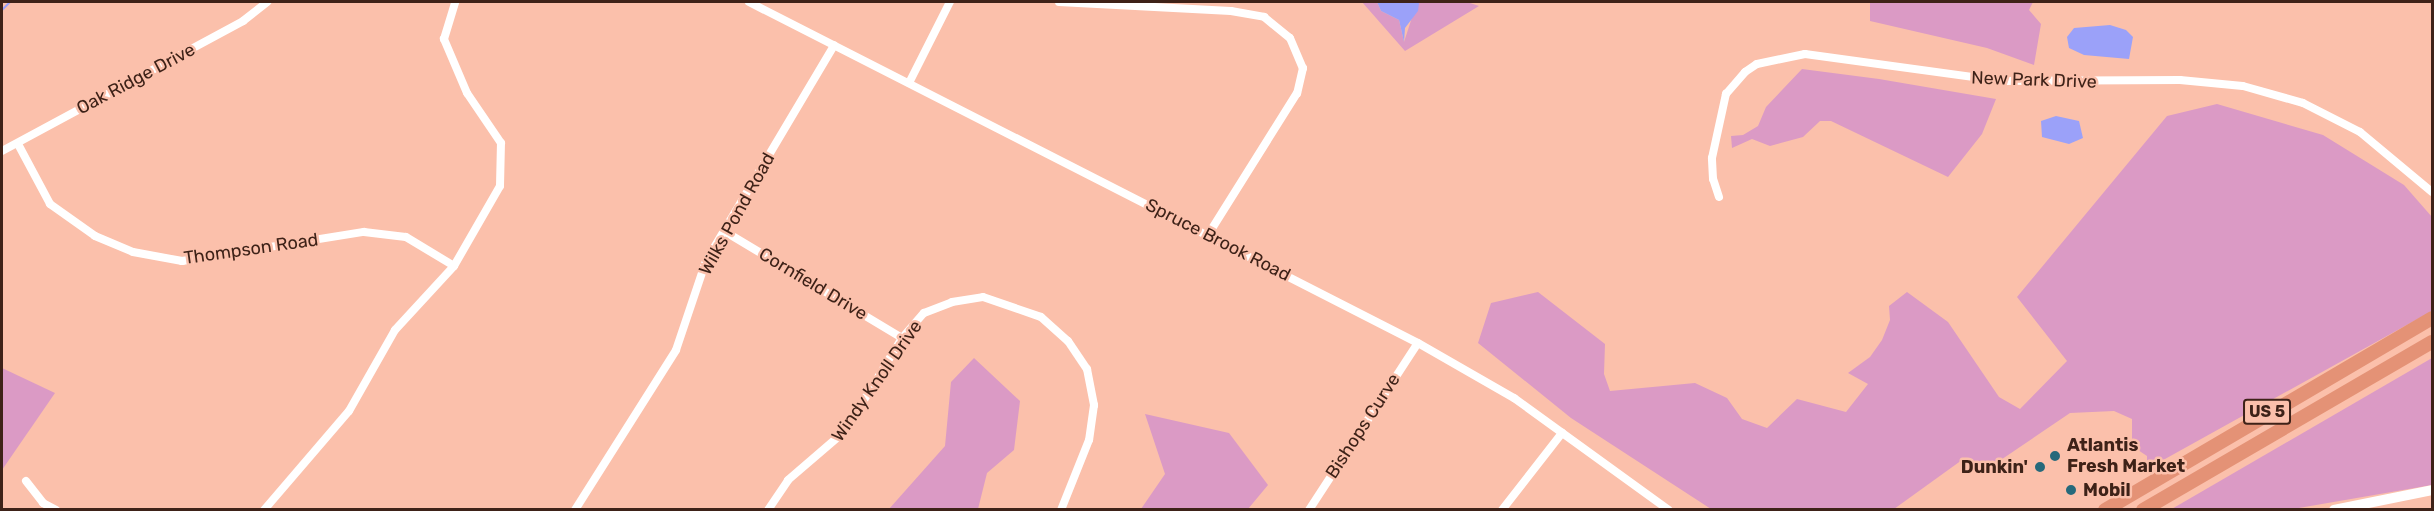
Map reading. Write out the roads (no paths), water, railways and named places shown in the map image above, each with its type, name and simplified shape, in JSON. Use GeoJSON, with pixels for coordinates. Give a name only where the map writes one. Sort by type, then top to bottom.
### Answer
{"type":"FeatureCollection","features":[{"type":"Feature","properties":{"kind":"highway","name":"US 5"},"geometry":{"type":"LineString","coordinates":[[2104,510],[2433,318]]}},
{"type":"Feature","properties":{"kind":"highway","name":"US 5"},"geometry":{"type":"LineString","coordinates":[[2143,510],[2433,342]]}},
{"type":"Feature","properties":{"kind":"street","name":"Oak Ridge Drive"},"geometry":{"type":"LineString","coordinates":[[2,151],[243,21],[267,2]]}},
{"type":"Feature","properties":{"kind":"street"},"geometry":{"type":"LineString","coordinates":[[264,510],[349,411],[394,330],[454,266],[500,186],[501,143],[467,93],[444,39],[455,2]]}},
{"type":"Feature","properties":{"kind":"street","name":"Spruce Brook Road"},"geometry":{"type":"LineString","coordinates":[[749,2],[1418,343],[1515,399],[1669,510]]}},
{"type":"Feature","properties":{"kind":"street"},"geometry":{"type":"LineString","coordinates":[[909,83],[950,2]]}},
{"type":"Feature","properties":{"kind":"street"},"geometry":{"type":"LineString","coordinates":[[1059,2],[1231,11],[1264,17],[1290,38],[1303,68],[1297,93],[1208,235]]}},
{"type":"Feature","properties":{"kind":"street","name":"Wilks Pond Road"},"geometry":{"type":"LineString","coordinates":[[575,510],[676,350],[706,261],[834,45]]}},
{"type":"Feature","properties":{"kind":"street","name":"New Park Drive"},"geometry":{"type":"LineString","coordinates":[[1719,197],[1713,179],[1712,159],[1726,94],[1745,72],[1757,64],[1805,54],[2003,81],[2180,80],[2243,86],[2303,103],[2360,132],[2396,158],[2433,192]]}},
{"type":"Feature","properties":{"kind":"street","name":"Thompson Road"},"geometry":{"type":"LineString","coordinates":[[18,144],[50,204],[95,236],[133,252],[182,261],[364,232],[406,237],[454,266]]}},
{"type":"Feature","properties":{"kind":"street","name":"Cornfield Drive"},"geometry":{"type":"LineString","coordinates":[[724,231],[902,338]]}},
{"type":"Feature","properties":{"kind":"street","name":"Windy Knoll Drive"},"geometry":{"type":"LineString","coordinates":[[768,510],[788,480],[845,431],[902,338],[924,314],[952,302],[983,297],[1041,317],[1068,341],[1087,369],[1094,405],[1089,440],[1061,510]]}},
{"type":"Feature","properties":{"kind":"street","name":"Bishops Curve"},"geometry":{"type":"LineString","coordinates":[[1309,510],[1418,343]]}},
{"type":"Feature","properties":{"kind":"street"},"geometry":{"type":"LineString","coordinates":[[1502,510],[1562,433]]}},
{"type":"Feature","properties":{"kind":"street"},"geometry":{"type":"LineString","coordinates":[[26,481],[43,503],[56,510]]}},
{"type":"Feature","properties":{"kind":"street"},"geometry":{"type":"LineString","coordinates":[[2334,510],[2433,490]]}},
{"type":"Feature","properties":{"kind":"water"},"geometry":{"type":"Polygon","coordinates":[[[1377,2],[1419,3],[1418,11],[1405,28],[1404,42],[1399,20],[1381,11],[1377,2]]]}},
{"type":"Feature","properties":{"kind":"water"},"geometry":{"type":"Polygon","coordinates":[[[2110,25],[2126,30],[2133,37],[2129,59],[2084,55],[2069,48],[2067,37],[2074,28],[2110,25]]]}},
{"type":"Feature","properties":{"kind":"water"},"geometry":{"type":"Polygon","coordinates":[[[2056,116],[2079,121],[2083,138],[2069,144],[2042,137],[2041,121],[2056,116]]]}},
{"type":"Feature","properties":{"kind":"waterway"},"geometry":{"type":"LineString","coordinates":[[2,10],[10,2]]}},
{"type":"Feature","properties":{"kind":"place","name":"Atlantis Fresh Market"},"geometry":{"type":"Point","coordinates":[2055,456]}},
{"type":"Feature","properties":{"kind":"place","name":"Dunkin'"},"geometry":{"type":"Point","coordinates":[2040,467]}},
{"type":"Feature","properties":{"kind":"place","name":"Mobil"},"geometry":{"type":"Point","coordinates":[2071,490]}}]}
